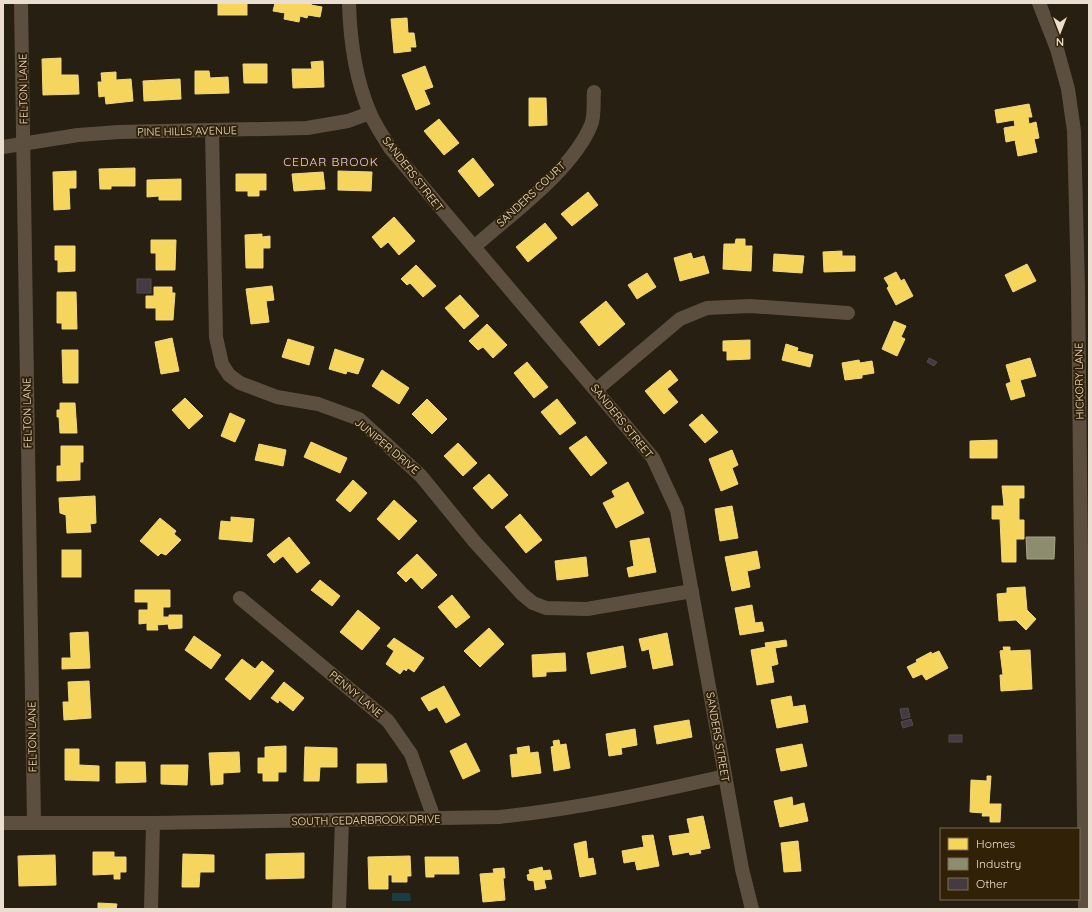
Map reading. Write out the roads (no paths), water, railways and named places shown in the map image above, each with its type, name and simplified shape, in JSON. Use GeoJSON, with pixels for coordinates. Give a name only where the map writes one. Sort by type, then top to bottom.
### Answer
{"type":"FeatureCollection","features":[{"type":"Feature","properties":{"kind":"street","name":"FELTON LANE"},"geometry":{"type":"LineString","coordinates":[[21,3],[34,823]]}},
{"type":"Feature","properties":{"kind":"street","name":"SANDERS STREET"},"geometry":{"type":"LineString","coordinates":[[349,3],[350,33],[357,73],[370,113],[390,148],[652,458],[677,510],[742,869],[752,909]]}},
{"type":"Feature","properties":{"kind":"street","name":"HICKORY LANE"},"geometry":{"type":"LineString","coordinates":[[1039,3],[1057,49],[1068,89],[1074,131],[1084,287],[1086,721],[1085,909]]}},
{"type":"Feature","properties":{"kind":"street","name":"SANDERS COURT"},"geometry":{"type":"LineString","coordinates":[[474,247],[550,180],[578,149],[592,124],[594,92]]}},
{"type":"Feature","properties":{"kind":"street","name":"PINE HILLS AVENUE"},"geometry":{"type":"LineString","coordinates":[[3,147],[78,135],[119,132],[307,128],[348,121],[370,113]]}},
{"type":"Feature","properties":{"kind":"street","name":"JUNIPER DRIVE"},"geometry":{"type":"LineString","coordinates":[[212,130],[216,337],[222,364],[229,375],[240,383],[277,397],[318,404],[359,420],[421,476],[474,541],[522,594],[533,602],[546,608],[587,609],[692,591]]}},
{"type":"Feature","properties":{"kind":"street"},"geometry":{"type":"LineString","coordinates":[[596,390],[680,319],[707,308],[750,306],[848,313]]}},
{"type":"Feature","properties":{"kind":"street","name":"PENNY LANE"},"geometry":{"type":"LineString","coordinates":[[240,598],[388,721],[411,754],[434,818]]}},
{"type":"Feature","properties":{"kind":"street","name":"SOUTH CEDARBROOK DRIVE"},"geometry":{"type":"LineString","coordinates":[[3,823],[153,823],[499,817],[546,812],[643,794],[725,776]]}},
{"type":"Feature","properties":{"kind":"street"},"geometry":{"type":"LineString","coordinates":[[339,909],[342,820]]}},
{"type":"Feature","properties":{"kind":"street"},"geometry":{"type":"LineString","coordinates":[[151,909],[153,823]]}},
{"type":"Feature","properties":{"kind":"water"},"geometry":{"type":"Polygon","coordinates":[[[392,893],[410,893],[411,901],[392,901],[392,893]]]}},
{"type":"Feature","properties":{"kind":"district","name":"CEDAR BROOK"},"geometry":{"type":"Point","coordinates":[331,162]}}]}
